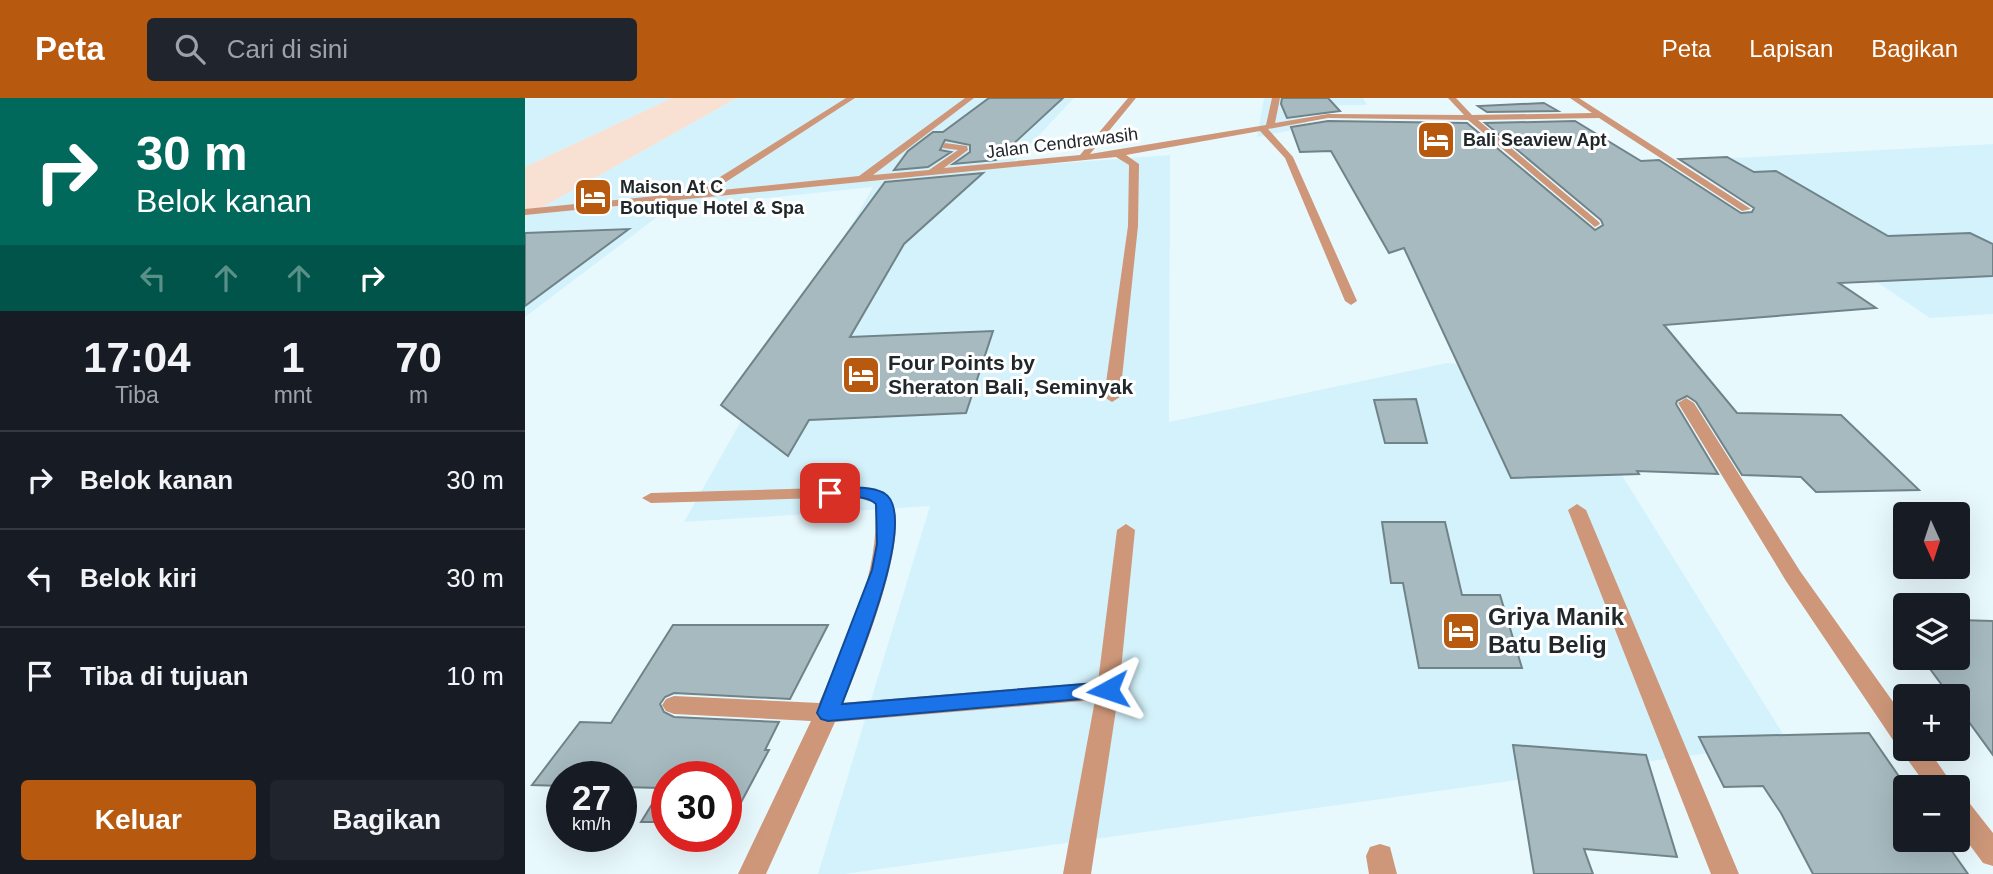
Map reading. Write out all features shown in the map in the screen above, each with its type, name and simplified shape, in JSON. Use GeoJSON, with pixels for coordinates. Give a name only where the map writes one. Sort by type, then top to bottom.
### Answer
{"type":"FeatureCollection","features":[{"type":"Feature","properties":{"kind":"street"},"geometry":{"type":"LineString","coordinates":[[697,195],[851,98]]}},
{"type":"Feature","properties":{"kind":"street"},"geometry":{"type":"LineString","coordinates":[[859,181],[970,98]]}},
{"type":"Feature","properties":{"kind":"street"},"geometry":{"type":"LineString","coordinates":[[1082,158],[1132,98]]}},
{"type":"Feature","properties":{"kind":"street"},"geometry":{"type":"LineString","coordinates":[[1276,98],[1267,128],[1289,156],[1351,301]]}},
{"type":"Feature","properties":{"kind":"street"},"geometry":{"type":"LineString","coordinates":[[1452,98],[1470,117],[1595,225]]}},
{"type":"Feature","properties":{"kind":"street"},"geometry":{"type":"LineString","coordinates":[[1574,98],[1746,209]]}},
{"type":"Feature","properties":{"kind":"street","name":"Jalan Cendrawasih"},"geometry":{"type":"LineString","coordinates":[[525,212],[1118,154],[1343,115],[1555,118],[1601,114]]}},
{"type":"Feature","properties":{"kind":"street"},"geometry":{"type":"LineString","coordinates":[[929,174],[964,150],[945,146]]}},
{"type":"Feature","properties":{"kind":"street"},"geometry":{"type":"LineString","coordinates":[[1112,397],[1123,320],[1134,187],[1134,164],[1118,154]]}},
{"type":"Feature","properties":{"kind":"street"},"geometry":{"type":"LineString","coordinates":[[1686,403],[1793,576],[1893,721]]}},
{"type":"Feature","properties":{"kind":"street"},"geometry":{"type":"LineString","coordinates":[[651,498],[855,492],[879,496],[884,503],[886,544],[881,570],[828,713],[752,874]]}},
{"type":"Feature","properties":{"kind":"street"},"geometry":{"type":"LineString","coordinates":[[1577,510],[1725,874]]}},
{"type":"Feature","properties":{"kind":"street"},"geometry":{"type":"LineString","coordinates":[[1077,874],[1108,690],[1126,530]]}},
{"type":"Feature","properties":{"kind":"street"},"geometry":{"type":"LineString","coordinates":[[674,705],[828,713],[1108,690]]}},
{"type":"Feature","properties":{"kind":"street"},"geometry":{"type":"LineString","coordinates":[[1970,823],[1993,853]]}},
{"type":"Feature","properties":{"kind":"shaded area"},"geometry":{"type":"Polygon","coordinates":[[[525,98],[672,98],[525,167],[525,98]]]}},
{"type":"Feature","properties":{"kind":"shaded area"},"geometry":{"type":"Polygon","coordinates":[[[672,98],[737,98],[525,217],[525,167],[672,98]]]}},
{"type":"Feature","properties":{"kind":"shaded area"},"geometry":{"type":"Polygon","coordinates":[[[737,98],[1074,98],[1009,167],[1170,155],[1169,422],[1447,363],[1559,374],[1788,742],[844,874],[818,874],[930,506],[684,522],[873,187],[669,208],[525,317],[525,217],[737,98]]]}},
{"type":"Feature","properties":{"kind":"shaded area"},"geometry":{"type":"Polygon","coordinates":[[[1264,98],[1363,98],[1367,105],[1298,106],[1308,127],[1257,137],[1264,98]]]}},
{"type":"Feature","properties":{"kind":"shaded area"},"geometry":{"type":"Polygon","coordinates":[[[1993,144],[1993,314],[1930,318],[1697,160],[1993,144]]]}},
{"type":"Feature","properties":{"kind":"building"},"geometry":{"type":"Polygon","coordinates":[[[989,98],[1063,98],[996,160],[953,164],[970,152],[970,145],[945,140],[940,150],[951,152],[928,167],[894,170],[908,151],[933,132],[943,132],[989,98]]]}},
{"type":"Feature","properties":{"kind":"building"},"geometry":{"type":"Polygon","coordinates":[[[1282,98],[1328,98],[1340,111],[1287,118],[1281,104],[1282,98]]]}},
{"type":"Feature","properties":{"kind":"building"},"geometry":{"type":"Polygon","coordinates":[[[1544,103],[1558,111],[1487,112],[1478,106],[1544,103]]]}},
{"type":"Feature","properties":{"kind":"building"},"geometry":{"type":"Polygon","coordinates":[[[1328,121],[1467,123],[1595,230],[1603,225],[1601,220],[1485,123],[1575,121],[1641,161],[1659,160],[1741,213],[1752,212],[1754,208],[1679,159],[1727,157],[1754,172],[1776,171],[1888,236],[1970,233],[1993,244],[1993,276],[1839,283],[1876,308],[1664,325],[1737,413],[1841,415],[1919,490],[1816,492],[1801,477],[1742,475],[1696,402],[1687,396],[1676,404],[1718,474],[1637,471],[1639,474],[1511,478],[1404,248],[1389,253],[1331,151],[1300,152],[1291,127],[1328,121]]]}},
{"type":"Feature","properties":{"kind":"building","name":"Four Points by Sheraton Bali, Seminyak"},"geometry":{"type":"Polygon","coordinates":[[[983,173],[904,244],[850,337],[993,331],[966,413],[809,420],[788,456],[721,405],[885,182],[983,173]]]}},
{"type":"Feature","properties":{"kind":"building"},"geometry":{"type":"Polygon","coordinates":[[[629,229],[525,306],[525,233],[629,229]]]}},
{"type":"Feature","properties":{"kind":"building"},"geometry":{"type":"Polygon","coordinates":[[[1416,399],[1427,443],[1385,443],[1374,400],[1416,399]]]}},
{"type":"Feature","properties":{"kind":"building","name":"Griya Manik Batu Belig"},"geometry":{"type":"Polygon","coordinates":[[[1382,522],[1445,522],[1462,595],[1500,595],[1522,668],[1419,668],[1403,583],[1391,583],[1382,522]]]}},
{"type":"Feature","properties":{"kind":"building"},"geometry":{"type":"Polygon","coordinates":[[[1970,620],[1993,621],[1993,755],[1970,723],[1970,684],[1941,684],[1931,670],[1970,670],[1970,620]]]}},
{"type":"Feature","properties":{"kind":"building"},"geometry":{"type":"Polygon","coordinates":[[[673,625],[828,625],[790,699],[674,693],[665,697],[660,704],[664,712],[674,717],[779,722],[765,750],[769,750],[742,801],[742,761],[651,761],[651,788],[637,787],[637,761],[550,761],[580,722],[611,723],[673,625]]]}},
{"type":"Feature","properties":{"kind":"building"},"geometry":{"type":"Polygon","coordinates":[[[1869,733],[1898,775],[1893,775],[1893,852],[1952,852],[1968,874],[1813,874],[1781,813],[1763,786],[1724,787],[1699,737],[1869,733]]]}},
{"type":"Feature","properties":{"kind":"building"},"geometry":{"type":"Polygon","coordinates":[[[1513,745],[1646,755],[1677,857],[1584,849],[1593,874],[1534,874],[1513,745]]]}},
{"type":"Feature","properties":{"kind":"building"},"geometry":{"type":"Polygon","coordinates":[[[546,767],[546,785],[532,785],[546,767]]]}},
{"type":"Feature","properties":{"kind":"building"},"geometry":{"type":"Polygon","coordinates":[[[651,806],[651,822],[641,822],[651,806]]]}},
{"type":"Feature","properties":{"kind":"place","name":"Bali Seaview Apt"},"geometry":{"type":"Point","coordinates":[1436,140]}},
{"type":"Feature","properties":{"kind":"place","name":"Maison At C Boutique Hotel & Spa"},"geometry":{"type":"Point","coordinates":[593,197]}},
{"type":"Feature","properties":{"kind":"place","name":"Four Points by Sheraton Bali, Seminyak"},"geometry":{"type":"Point","coordinates":[861,375]}},
{"type":"Feature","properties":{"kind":"place","name":"Griya Manik Batu Belig"},"geometry":{"type":"Point","coordinates":[1461,631]}},
{"type":"Feature","properties":{"kind":"route"},"geometry":{"type":"LineString","coordinates":[[830,493],[855,492],[879,496],[886,512],[886,544],[881,570],[828,713],[1108,690]]}}]}
